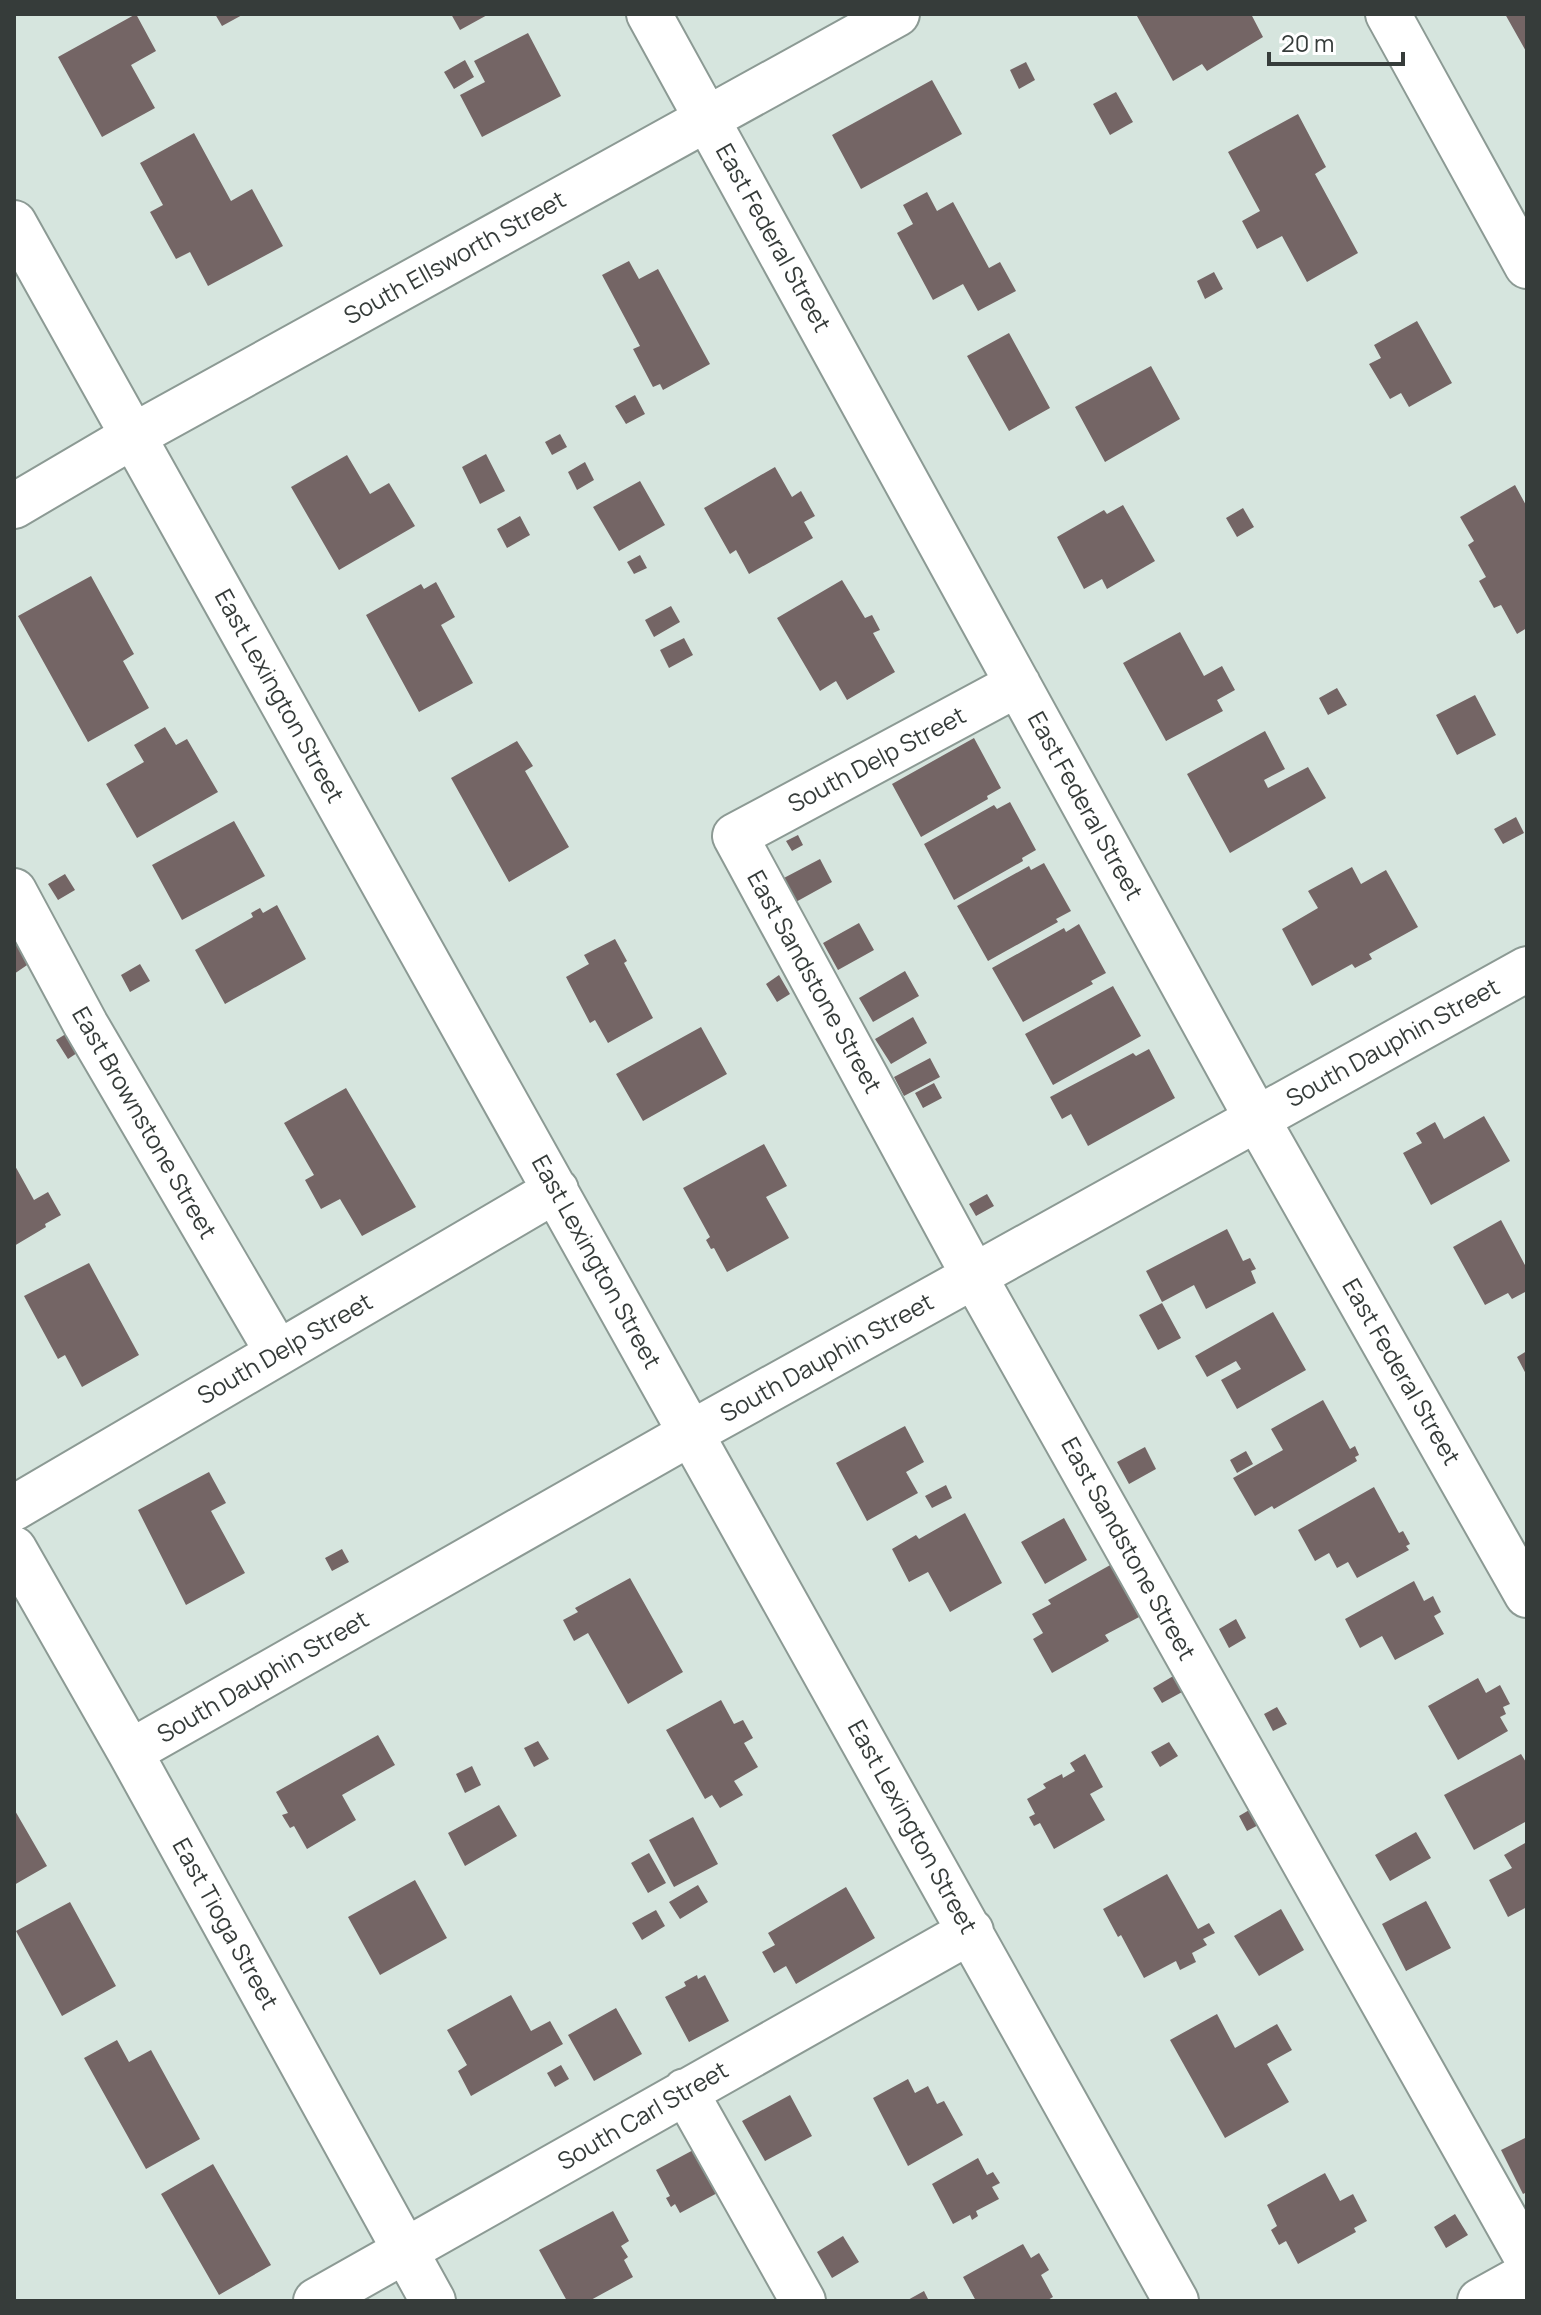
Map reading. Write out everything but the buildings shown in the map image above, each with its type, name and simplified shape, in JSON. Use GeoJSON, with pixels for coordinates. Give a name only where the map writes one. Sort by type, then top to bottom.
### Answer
{"type":"FeatureCollection","features":[{"type":"Feature","properties":{"kind":"street","name":"East Federal Street"},"geometry":{"type":"LineString","coordinates":[[649,14],[1257,1119],[1527,1595]]}},
{"type":"Feature","properties":{"kind":"street","name":"South Ellsworth Street"},"geometry":{"type":"LineString","coordinates":[[14,506],[133,436],[897,14]]}},
{"type":"Feature","properties":{"kind":"street"},"geometry":{"type":"LineString","coordinates":[[1388,14],[1527,266]]}},
{"type":"Feature","properties":{"kind":"street","name":"East Lexington Street"},"geometry":{"type":"LineString","coordinates":[[14,223],[1176,2301]]}},
{"type":"Feature","properties":{"kind":"street","name":"South Delp Street"},"geometry":{"type":"LineString","coordinates":[[735,836],[1018,684]]}},
{"type":"Feature","properties":{"kind":"street","name":"East Sandstone Street"},"geometry":{"type":"LineString","coordinates":[[735,836],[974,1276],[1527,2258]]}},
{"type":"Feature","properties":{"kind":"street","name":"East Brownstone Street"},"geometry":{"type":"LineString","coordinates":[[14,891],[86,1025],[278,1353]]}},
{"type":"Feature","properties":{"kind":"street","name":"South Dauphin Street"},"geometry":{"type":"LineString","coordinates":[[130,1752],[691,1433],[1527,969]]}},
{"type":"Feature","properties":{"kind":"street","name":"South Delp Street"},"geometry":{"type":"LineString","coordinates":[[14,1508],[556,1190]]}},
{"type":"Feature","properties":{"kind":"street","name":"East Tioga Street"},"geometry":{"type":"LineString","coordinates":[[14,1549],[130,1752],[433,2301]]}},
{"type":"Feature","properties":{"kind":"street","name":"South Carl Street"},"geometry":{"type":"LineString","coordinates":[[316,2301],[971,1931]]}},
{"type":"Feature","properties":{"kind":"street"},"geometry":{"type":"LineString","coordinates":[[685,2091],[803,2301]]}},
{"type":"Feature","properties":{"kind":"street"},"geometry":{"type":"LineString","coordinates":[[1480,2301],[1527,2275]]}}]}
